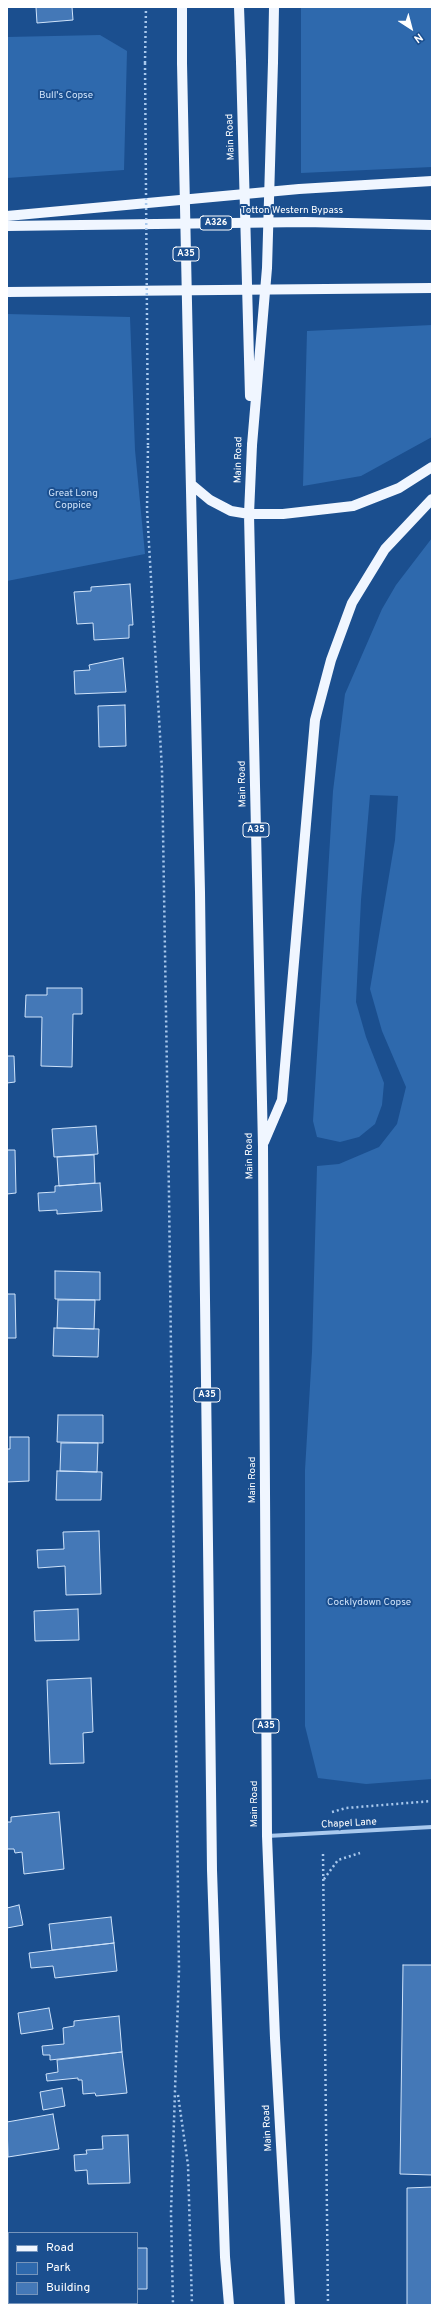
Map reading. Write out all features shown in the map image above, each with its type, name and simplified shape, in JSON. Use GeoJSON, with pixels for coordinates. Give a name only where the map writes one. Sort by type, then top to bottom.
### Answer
{"type":"FeatureCollection","features":[{"type":"Feature","properties":{"kind":"main road","name":"A35"},"geometry":{"type":"LineString","coordinates":[[182,7],[200,884],[212,1870],[225,2249],[229,2305]]}},
{"type":"Feature","properties":{"kind":"main road","name":"Main Road"},"geometry":{"type":"LineString","coordinates":[[239,7],[252,445],[249,514],[262,1146],[267,1836],[275,2038],[290,2305]]}},
{"type":"Feature","properties":{"kind":"main road"},"geometry":{"type":"LineString","coordinates":[[252,445],[267,268],[274,7]]}},
{"type":"Feature","properties":{"kind":"main road"},"geometry":{"type":"LineString","coordinates":[[7,216],[299,189],[432,181]]}},
{"type":"Feature","properties":{"kind":"main road","name":"Totton Western Bypass"},"geometry":{"type":"LineString","coordinates":[[7,226],[289,222],[432,225]]}},
{"type":"Feature","properties":{"kind":"main road"},"geometry":{"type":"LineString","coordinates":[[7,292],[432,288]]}},
{"type":"Feature","properties":{"kind":"main road"},"geometry":{"type":"LineString","coordinates":[[192,485],[210,500],[231,511],[249,514],[283,514],[353,506],[399,488],[432,467]]}},
{"type":"Feature","properties":{"kind":"main road"},"geometry":{"type":"LineString","coordinates":[[262,1146],[282,1100],[315,720],[331,660],[352,603],[385,549],[432,499]]}},
{"type":"Feature","properties":{"kind":"street","name":"Chapel Lane"},"geometry":{"type":"LineString","coordinates":[[267,1836],[432,1827]]}},
{"type":"Feature","properties":{"kind":"path"},"geometry":{"type":"LineString","coordinates":[[146,7],[147,509],[162,770],[179,1970],[177,2089],[171,2212],[173,2305]]}},
{"type":"Feature","properties":{"kind":"path"},"geometry":{"type":"LineString","coordinates":[[323,1834],[328,2305]]}},
{"type":"Feature","properties":{"kind":"path"},"geometry":{"type":"LineString","coordinates":[[323,1881],[338,1860],[361,1853]]}},
{"type":"Feature","properties":{"kind":"path"},"geometry":{"type":"LineString","coordinates":[[177,2089],[188,2165],[192,2305]]}},
{"type":"Feature","properties":{"kind":"green space"},"geometry":{"type":"Polygon","coordinates":[[[301,7],[432,7],[432,167],[301,173],[301,7]]]}},
{"type":"Feature","properties":{"kind":"green space","name":"Bull's Copse"},"geometry":{"type":"Polygon","coordinates":[[[100,35],[127,51],[124,170],[7,178],[7,37],[100,35]]]}},
{"type":"Feature","properties":{"kind":"green space","name":"Great Long Coppice"},"geometry":{"type":"Polygon","coordinates":[[[7,314],[130,317],[135,450],[145,554],[7,581],[7,314]]]}},
{"type":"Feature","properties":{"kind":"green space"},"geometry":{"type":"Polygon","coordinates":[[[432,325],[432,437],[361,476],[303,486],[307,331],[432,325]]]}},
{"type":"Feature","properties":{"kind":"green space","name":"Cocklydown Copse"},"geometry":{"type":"Polygon","coordinates":[[[432,538],[432,1779],[366,1784],[318,1778],[305,1726],[305,1470],[312,1352],[317,1166],[339,1164],[379,1147],[397,1124],[406,1087],[382,1031],[370,989],[395,840],[398,796],[370,795],[361,900],[356,1002],[366,1037],[384,1083],[382,1105],[375,1124],[359,1137],[340,1142],[317,1137],[313,1121],[333,791],[345,694],[382,609],[396,585],[432,538]]]}},
{"type":"Feature","properties":{"kind":"building"},"geometry":{"type":"Polygon","coordinates":[[[36,7],[72,7],[73,20],[37,23],[36,7]]]}},
{"type":"Feature","properties":{"kind":"building"},"geometry":{"type":"Polygon","coordinates":[[[130,584],[133,625],[129,625],[129,638],[94,640],[93,623],[77,624],[74,592],[91,591],[91,587],[130,584]]]}},
{"type":"Feature","properties":{"kind":"building"},"geometry":{"type":"Polygon","coordinates":[[[123,658],[126,692],[75,694],[74,671],[90,670],[89,665],[123,658]]]}},
{"type":"Feature","properties":{"kind":"building"},"geometry":{"type":"Polygon","coordinates":[[[125,705],[126,746],[99,747],[98,706],[125,705]]]}},
{"type":"Feature","properties":{"kind":"building"},"geometry":{"type":"Polygon","coordinates":[[[47,988],[82,988],[82,1014],[73,1014],[72,1067],[41,1066],[42,1017],[25,1017],[26,995],[47,995],[47,988]]]}},
{"type":"Feature","properties":{"kind":"building"},"geometry":{"type":"Polygon","coordinates":[[[7,1056],[14,1056],[15,1082],[7,1083],[7,1056]]]}},
{"type":"Feature","properties":{"kind":"building"},"geometry":{"type":"Polygon","coordinates":[[[96,1126],[98,1154],[54,1157],[52,1129],[96,1126]]]}},
{"type":"Feature","properties":{"kind":"building"},"geometry":{"type":"Polygon","coordinates":[[[7,1150],[15,1150],[16,1193],[7,1194],[7,1150]]]}},
{"type":"Feature","properties":{"kind":"building"},"geometry":{"type":"Polygon","coordinates":[[[94,1155],[95,1183],[59,1186],[57,1157],[94,1155]]]}},
{"type":"Feature","properties":{"kind":"building"},"geometry":{"type":"Polygon","coordinates":[[[100,1183],[102,1211],[57,1214],[57,1210],[39,1211],[38,1193],[55,1192],[55,1186],[100,1183]]]}},
{"type":"Feature","properties":{"kind":"building"},"geometry":{"type":"Polygon","coordinates":[[[55,1271],[100,1272],[100,1300],[55,1299],[55,1271]]]}},
{"type":"Feature","properties":{"kind":"building"},"geometry":{"type":"Polygon","coordinates":[[[7,1294],[15,1294],[16,1338],[7,1338],[7,1294]]]}},
{"type":"Feature","properties":{"kind":"building"},"geometry":{"type":"Polygon","coordinates":[[[58,1300],[95,1300],[94,1329],[57,1328],[58,1300]]]}},
{"type":"Feature","properties":{"kind":"building"},"geometry":{"type":"Polygon","coordinates":[[[54,1328],[99,1329],[98,1357],[53,1356],[54,1328]]]}},
{"type":"Feature","properties":{"kind":"building"},"geometry":{"type":"Polygon","coordinates":[[[58,1415],[103,1415],[103,1443],[57,1442],[58,1415]]]}},
{"type":"Feature","properties":{"kind":"building"},"geometry":{"type":"Polygon","coordinates":[[[10,1437],[29,1437],[29,1481],[7,1482],[7,1449],[10,1449],[10,1437]]]}},
{"type":"Feature","properties":{"kind":"building"},"geometry":{"type":"Polygon","coordinates":[[[61,1443],[98,1443],[97,1472],[60,1471],[61,1443]]]}},
{"type":"Feature","properties":{"kind":"building"},"geometry":{"type":"Polygon","coordinates":[[[57,1471],[102,1472],[101,1500],[56,1500],[57,1471]]]}},
{"type":"Feature","properties":{"kind":"building"},"geometry":{"type":"Polygon","coordinates":[[[99,1531],[101,1594],[66,1595],[65,1566],[38,1568],[37,1550],[64,1549],[63,1532],[99,1531]]]}},
{"type":"Feature","properties":{"kind":"building"},"geometry":{"type":"Polygon","coordinates":[[[78,1609],[79,1640],[35,1641],[34,1611],[78,1609]]]}},
{"type":"Feature","properties":{"kind":"building"},"geometry":{"type":"Polygon","coordinates":[[[91,1678],[93,1732],[83,1733],[84,1763],[50,1764],[47,1680],[91,1678]]]}},
{"type":"Feature","properties":{"kind":"building"},"geometry":{"type":"Polygon","coordinates":[[[59,1812],[64,1869],[24,1874],[22,1852],[15,1853],[14,1849],[7,1849],[7,1822],[11,1822],[11,1817],[59,1812]]]}},
{"type":"Feature","properties":{"kind":"building"},"geometry":{"type":"Polygon","coordinates":[[[19,1905],[23,1925],[7,1928],[7,1908],[19,1905]]]}},
{"type":"Feature","properties":{"kind":"building"},"geometry":{"type":"Polygon","coordinates":[[[111,1917],[114,1943],[52,1950],[49,1924],[111,1917]]]}},
{"type":"Feature","properties":{"kind":"building"},"geometry":{"type":"Polygon","coordinates":[[[114,1943],[117,1971],[55,1978],[53,1966],[31,1968],[29,1953],[114,1943]]]}},
{"type":"Feature","properties":{"kind":"building"},"geometry":{"type":"Polygon","coordinates":[[[403,1965],[432,1965],[432,2175],[400,2174],[403,1965]]]}},
{"type":"Feature","properties":{"kind":"building"},"geometry":{"type":"Polygon","coordinates":[[[49,2008],[53,2029],[21,2034],[18,2013],[49,2008]]]}},
{"type":"Feature","properties":{"kind":"building"},"geometry":{"type":"Polygon","coordinates":[[[119,2016],[122,2052],[50,2060],[50,2055],[43,2055],[42,2046],[64,2044],[63,2028],[74,2026],[74,2021],[119,2016]]]}},
{"type":"Feature","properties":{"kind":"building"},"geometry":{"type":"Polygon","coordinates":[[[122,2052],[127,2093],[96,2096],[95,2093],[83,2094],[82,2080],[78,2080],[78,2078],[47,2081],[46,2074],[58,2072],[57,2060],[122,2052]]]}},
{"type":"Feature","properties":{"kind":"building"},"geometry":{"type":"Polygon","coordinates":[[[62,2088],[65,2106],[43,2110],[40,2092],[62,2088]]]}},
{"type":"Feature","properties":{"kind":"building"},"geometry":{"type":"Polygon","coordinates":[[[53,2114],[59,2149],[8,2157],[7,2122],[53,2114]]]}},
{"type":"Feature","properties":{"kind":"building"},"geometry":{"type":"Polygon","coordinates":[[[128,2135],[130,2183],[88,2184],[87,2170],[75,2171],[74,2155],[87,2154],[86,2150],[103,2149],[102,2136],[128,2135]]]}},
{"type":"Feature","properties":{"kind":"building"},"geometry":{"type":"Polygon","coordinates":[[[432,2187],[432,2305],[407,2305],[407,2188],[432,2187]]]}},
{"type":"Feature","properties":{"kind":"building"},"geometry":{"type":"Polygon","coordinates":[[[138,2248],[147,2248],[147,2289],[138,2289],[138,2248]]]}}]}
